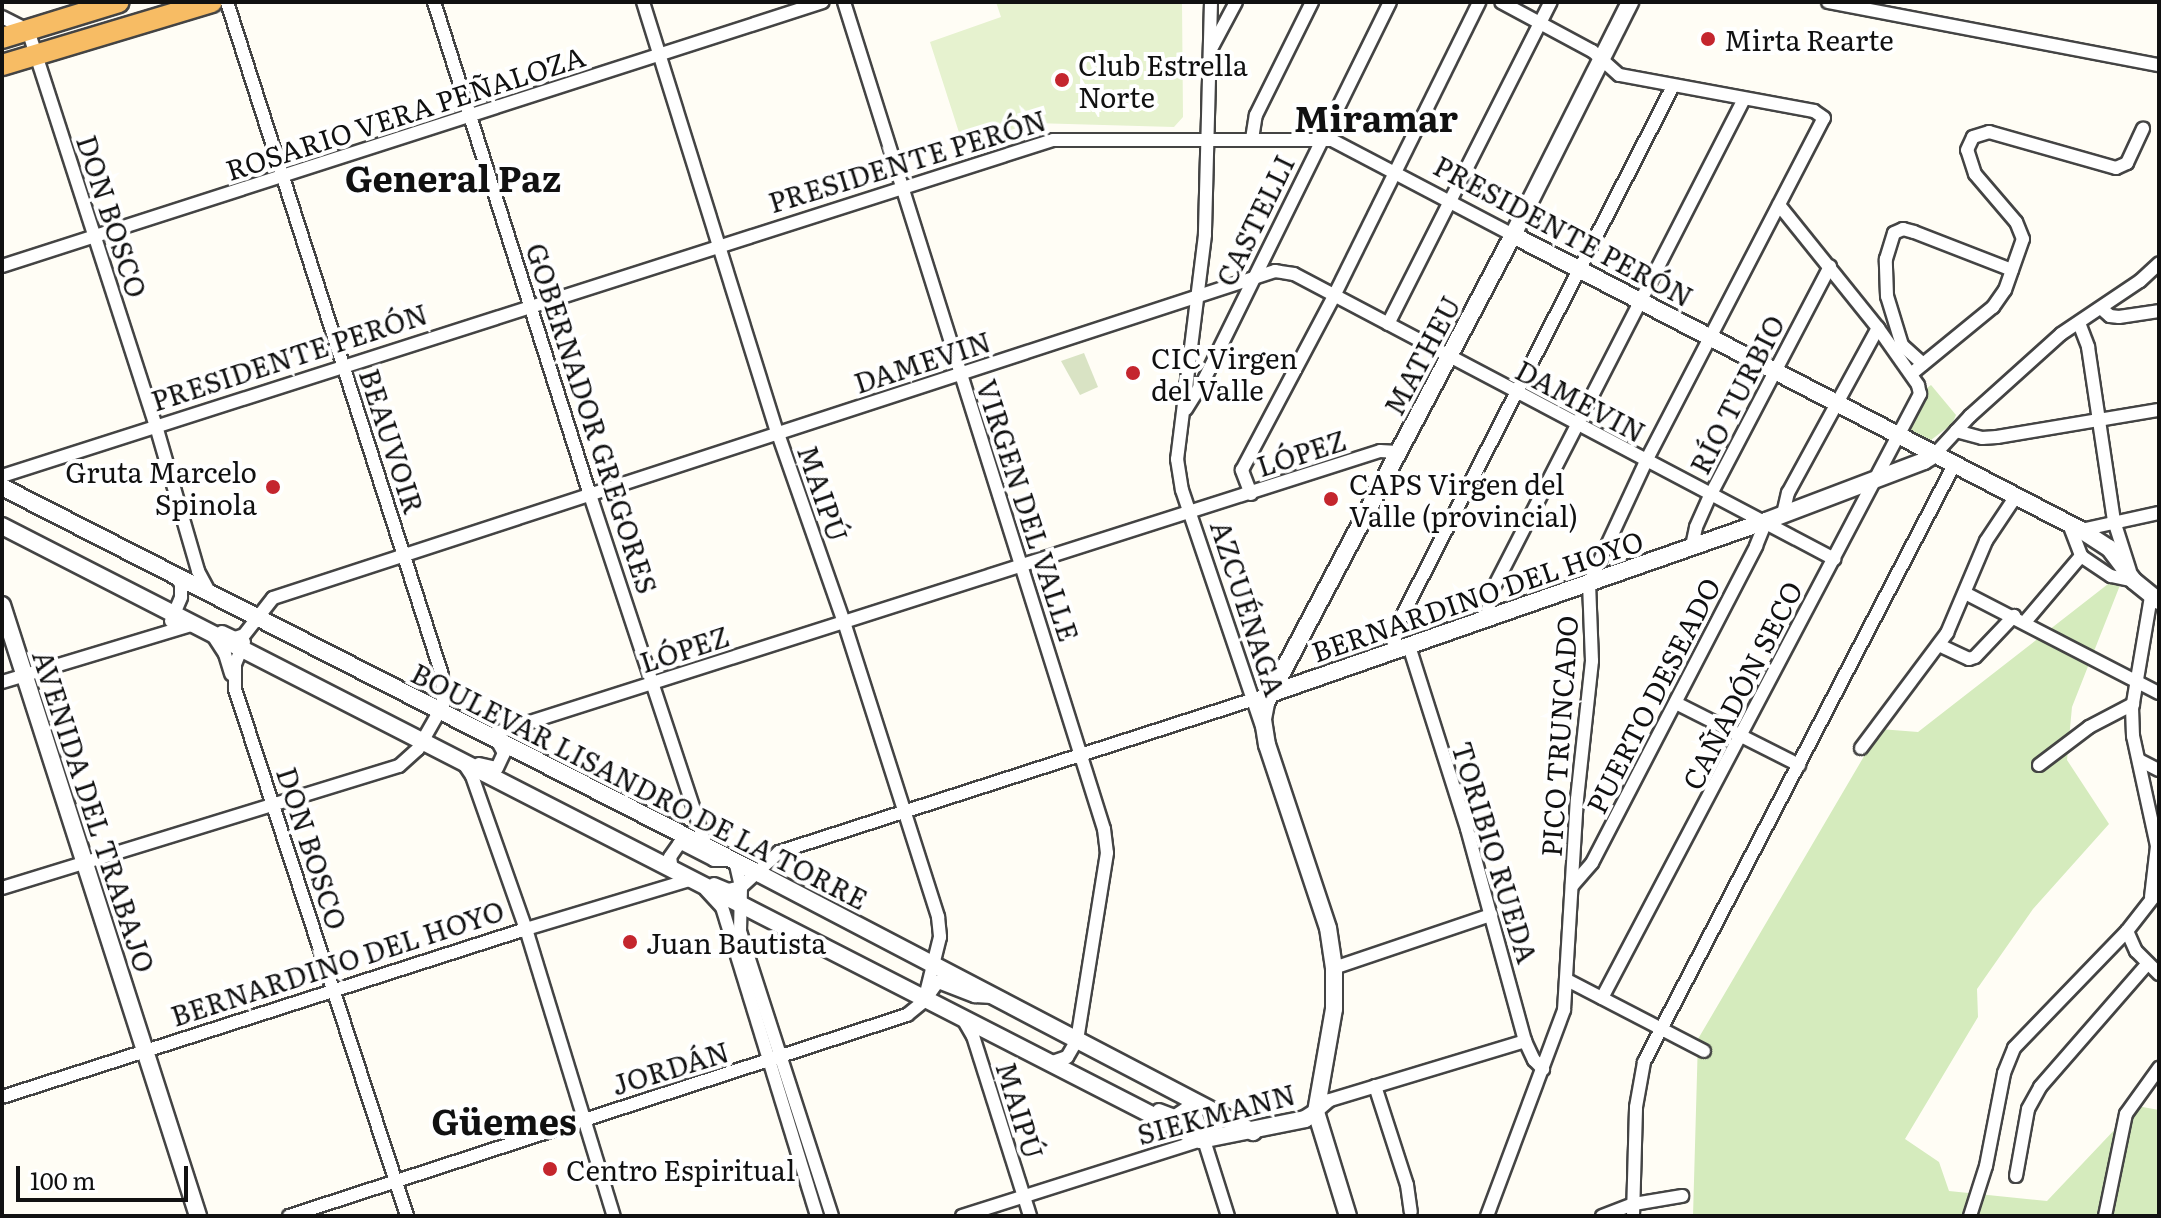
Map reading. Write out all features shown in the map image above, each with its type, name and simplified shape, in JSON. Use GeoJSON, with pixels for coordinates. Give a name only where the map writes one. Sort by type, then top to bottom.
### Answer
{"type":"FeatureCollection","features":[{"type":"Feature","properties":{"kind":"highway"},"geometry":{"type":"LineString","coordinates":[[2,38],[119,2]]}},
{"type":"Feature","properties":{"kind":"highway"},"geometry":{"type":"LineString","coordinates":[[2,65],[212,2]]}},
{"type":"Feature","properties":{"kind":"street","name":"BEAUVOIR"},"geometry":{"type":"LineString","coordinates":[[227,2],[442,675],[444,698],[439,712]]}},
{"type":"Feature","properties":{"kind":"street","name":"GOBERNADOR GREGORES"},"geometry":{"type":"LineString","coordinates":[[434,2],[533,305],[590,495],[707,848]]}},
{"type":"Feature","properties":{"kind":"street","name":"MAIPÚ"},"geometry":{"type":"LineString","coordinates":[[643,2],[777,431],[844,622],[940,925],[924,1001]]}},
{"type":"Feature","properties":{"kind":"street","name":"ROSARIO VERA PEÑALOZA"},"geometry":{"type":"LineString","coordinates":[[2,266],[823,2]]}},
{"type":"Feature","properties":{"kind":"street","name":"VIRGEN DEL VALLE"},"geometry":{"type":"LineString","coordinates":[[844,2],[1104,829],[1107,853],[1077,1040]]}},
{"type":"Feature","properties":{"kind":"street","name":"AZCUÉNAGA"},"geometry":{"type":"LineString","coordinates":[[1211,2],[1208,138],[1199,296],[1182,416],[1178,475],[1328,928],[1334,968],[1332,1030],[1316,1112],[1348,1216]]}},
{"type":"Feature","properties":{"kind":"street"},"geometry":{"type":"LineString","coordinates":[[1210,51],[1236,2]]}},
{"type":"Feature","properties":{"kind":"street"},"geometry":{"type":"LineString","coordinates":[[1252,139],[1256,115],[1312,2]]}},
{"type":"Feature","properties":{"kind":"street","name":"CASTELLI"},"geometry":{"type":"LineString","coordinates":[[1182,416],[1205,378],[1390,2]]}},
{"type":"Feature","properties":{"kind":"street"},"geometry":{"type":"LineString","coordinates":[[1251,494],[1242,470],[1334,296],[1479,2]]}},
{"type":"Feature","properties":{"kind":"street"},"geometry":{"type":"LineString","coordinates":[[1487,618],[1491,593],[1744,99],[1672,88],[1619,75],[1602,59],[1501,2]]}},
{"type":"Feature","properties":{"kind":"street"},"geometry":{"type":"LineString","coordinates":[[1388,324],[1551,2]]}},
{"type":"Feature","properties":{"kind":"street","name":"MATHEU"},"geometry":{"type":"LineString","coordinates":[[1264,733],[1264,713],[1270,694],[1513,235],[1630,2]]}},
{"type":"Feature","properties":{"kind":"street"},"geometry":{"type":"LineString","coordinates":[[1828,2],[2159,65]]}},
{"type":"Feature","properties":{"kind":"street"},"geometry":{"type":"LineString","coordinates":[[2,17],[28,30]]}},
{"type":"Feature","properties":{"kind":"street","name":"DON BOSCO"},"geometry":{"type":"LineString","coordinates":[[28,30],[156,426],[198,571],[214,597]]}},
{"type":"Feature","properties":{"kind":"street"},"geometry":{"type":"LineString","coordinates":[[1392,653],[1398,624],[1672,88]]}},
{"type":"Feature","properties":{"kind":"street","name":"PICO TRUNCADO"},"geometry":{"type":"LineString","coordinates":[[1487,1216],[1558,1031],[1569,981],[1572,886],[1592,661],[1589,584],[1646,461],[1824,118],[1814,111],[1744,99]]}},
{"type":"Feature","properties":{"kind":"street"},"geometry":{"type":"LineString","coordinates":[[1779,205],[1830,266],[1911,374],[1993,307],[2005,290],[2023,239],[2020,228],[1975,174],[1967,150],[1973,137],[1989,132],[2116,168],[2127,163],[2143,128]]}},
{"type":"Feature","properties":{"kind":"street","name":"PRESIDENTE PERÓN"},"geometry":{"type":"LineString","coordinates":[[5,483],[156,426],[1053,140],[1320,139],[1342,143],[2075,527],[2109,548],[2134,581],[2155,599]]}},
{"type":"Feature","properties":{"kind":"street"},"geometry":{"type":"LineString","coordinates":[[1923,364],[1902,345],[1887,296],[1886,259],[1894,233],[1903,229],[1914,232],[2012,270]]}},
{"type":"Feature","properties":{"kind":"street","name":"BERNARDINO DEL HOYO"},"geometry":{"type":"LineString","coordinates":[[741,887],[779,852],[1392,653],[1766,521],[1924,461],[2061,334],[2101,308],[2159,263]]}},
{"type":"Feature","properties":{"kind":"street","name":"RÍO TURBIO"},"geometry":{"type":"LineString","coordinates":[[1692,546],[1696,527],[1711,494],[1830,266]]}},
{"type":"Feature","properties":{"kind":"street","name":"DAMEVIN"},"geometry":{"type":"LineString","coordinates":[[252,626],[273,598],[403,553],[590,495],[1253,276],[1284,271],[1834,559]]}},
{"type":"Feature","properties":{"kind":"street"},"geometry":{"type":"LineString","coordinates":[[2101,308],[2110,316],[2119,317],[2159,311]]}},
{"type":"Feature","properties":{"kind":"street"},"geometry":{"type":"LineString","coordinates":[[2079,323],[2088,347],[2114,521],[2134,581]]}},
{"type":"Feature","properties":{"kind":"street"},"geometry":{"type":"LineString","coordinates":[[1783,514],[1788,493],[1878,328]]}},
{"type":"Feature","properties":{"kind":"street","name":"CAÑADÓN SECO"},"geometry":{"type":"LineString","coordinates":[[1602,998],[1920,394],[1911,374]]}},
{"type":"Feature","properties":{"kind":"street"},"geometry":{"type":"LineString","coordinates":[[1956,431],[1982,438],[1997,437],[2159,410]]}},
{"type":"Feature","properties":{"kind":"street","name":"LÓPEZ"},"geometry":{"type":"LineString","coordinates":[[492,739],[654,682],[1022,564],[1380,451],[1398,452]]}},
{"type":"Feature","properties":{"kind":"street"},"geometry":{"type":"LineString","coordinates":[[1634,1210],[1639,1086],[1644,1062],[1955,463]]}},
{"type":"Feature","properties":{"kind":"street","name":"BOULEVAR LISANDRO DE LA TORRE"},"geometry":{"type":"LineString","coordinates":[[5,483],[237,609],[252,626],[439,712],[758,873],[1253,1132]]}},
{"type":"Feature","properties":{"kind":"street"},"geometry":{"type":"LineString","coordinates":[[1861,748],[1939,645],[1986,541],[2016,496]]}},
{"type":"Feature","properties":{"kind":"street"},"geometry":{"type":"LineString","coordinates":[[2134,581],[2111,576],[2081,556],[2075,527],[2159,513]]}},
{"type":"Feature","properties":{"kind":"street","name":"PUERTO DESEADO"},"geometry":{"type":"LineString","coordinates":[[1572,886],[1592,863],[1766,521]]}},
{"type":"Feature","properties":{"kind":"street"},"geometry":{"type":"LineString","coordinates":[[2,526],[924,1001],[1201,1140]]}},
{"type":"Feature","properties":{"kind":"street"},"geometry":{"type":"LineString","coordinates":[[1939,645],[1969,659],[1975,657],[2020,619],[2081,556]]}},
{"type":"Feature","properties":{"kind":"street"},"geometry":{"type":"LineString","coordinates":[[160,631],[175,615],[182,589],[176,577]]}},
{"type":"Feature","properties":{"kind":"street"},"geometry":{"type":"LineString","coordinates":[[1965,593],[2159,693]]}},
{"type":"Feature","properties":{"kind":"street"},"geometry":{"type":"LineString","coordinates":[[1970,1216],[1986,1166],[2004,1073],[2014,1048],[2127,931],[2155,895],[2157,846],[2133,736],[2133,704],[2155,599]]}},
{"type":"Feature","properties":{"kind":"street","name":"AVENIDA DEL TRABAJO"},"geometry":{"type":"LineString","coordinates":[[2,605],[198,1216]]}},
{"type":"Feature","properties":{"kind":"street"},"geometry":{"type":"LineString","coordinates":[[2,682],[160,631],[208,624],[235,638],[252,626]]}},
{"type":"Feature","properties":{"kind":"street","name":"DON BOSCO"},"geometry":{"type":"LineString","coordinates":[[252,626],[235,664],[235,689],[407,1216]]}},
{"type":"Feature","properties":{"kind":"street"},"geometry":{"type":"LineString","coordinates":[[210,632],[225,654],[235,689]]}},
{"type":"Feature","properties":{"kind":"street","name":"TORIBIO RUEDA"},"geometry":{"type":"LineString","coordinates":[[1409,646],[1491,915],[1525,1041],[1534,1060],[1543,1069]]}},
{"type":"Feature","properties":{"kind":"street"},"geometry":{"type":"LineString","coordinates":[[1676,703],[1799,765]]}},
{"type":"Feature","properties":{"kind":"street"},"geometry":{"type":"LineString","coordinates":[[2039,765],[2089,727],[2133,704]]}},
{"type":"Feature","properties":{"kind":"street"},"geometry":{"type":"LineString","coordinates":[[430,744],[439,712]]}},
{"type":"Feature","properties":{"kind":"street"},"geometry":{"type":"LineString","coordinates":[[2,888],[399,766],[430,744],[446,723],[475,736],[492,739],[504,753],[493,769],[456,751],[430,744]]}},
{"type":"Feature","properties":{"kind":"street"},"geometry":{"type":"LineString","coordinates":[[2139,760],[2159,770]]}},
{"type":"Feature","properties":{"kind":"street"},"geometry":{"type":"LineString","coordinates":[[464,764],[476,785],[526,929],[614,1216]]}},
{"type":"Feature","properties":{"kind":"street"},"geometry":{"type":"LineString","coordinates":[[672,871],[670,857],[679,844],[714,860],[732,860],[741,887],[740,931],[832,1216]]}},
{"type":"Feature","properties":{"kind":"street"},"geometry":{"type":"LineString","coordinates":[[695,883],[702,878],[728,890],[741,887]]}},
{"type":"Feature","properties":{"kind":"street"},"geometry":{"type":"LineString","coordinates":[[695,883],[722,907],[817,1216]]}},
{"type":"Feature","properties":{"kind":"street","name":"BERNARDINO DEL HOYO"},"geometry":{"type":"LineString","coordinates":[[2,1097],[526,929],[695,883]]}},
{"type":"Feature","properties":{"kind":"street"},"geometry":{"type":"LineString","coordinates":[[1334,968],[1491,915]]}},
{"type":"Feature","properties":{"kind":"street"},"geometry":{"type":"LineString","coordinates":[[2127,931],[2129,941],[2159,974]]}},
{"type":"Feature","properties":{"kind":"street"},"geometry":{"type":"LineString","coordinates":[[2016,1176],[2028,1109],[2040,1087],[2148,963]]}},
{"type":"Feature","properties":{"kind":"street","name":"JORDÁN"},"geometry":{"type":"LineString","coordinates":[[289,1216],[907,1015],[942,981],[975,996],[992,997]]}},
{"type":"Feature","properties":{"kind":"street"},"geometry":{"type":"LineString","coordinates":[[1569,981],[1704,1051]]}},
{"type":"Feature","properties":{"kind":"street","name":"MAIPÚ"},"geometry":{"type":"LineString","coordinates":[[963,1019],[976,1044],[1030,1216]]}},
{"type":"Feature","properties":{"kind":"street"},"geometry":{"type":"LineString","coordinates":[[1050,1063],[1067,1057],[1077,1040]]}},
{"type":"Feature","properties":{"kind":"street","name":"SIEKMANN"},"geometry":{"type":"LineString","coordinates":[[962,1216],[1201,1140],[1253,1132],[1305,1119],[1330,1100],[1525,1041]]}},
{"type":"Feature","properties":{"kind":"street"},"geometry":{"type":"LineString","coordinates":[[2105,1216],[2126,1114],[2159,1068]]}},
{"type":"Feature","properties":{"kind":"street"},"geometry":{"type":"LineString","coordinates":[[1375,1086],[1407,1185],[1411,1212]]}},
{"type":"Feature","properties":{"kind":"street"},"geometry":{"type":"LineString","coordinates":[[1114,1097],[1141,1101],[1175,1116],[1187,1108],[1191,1099]]}},
{"type":"Feature","properties":{"kind":"street"},"geometry":{"type":"LineString","coordinates":[[1191,1099],[1201,1140],[1228,1216]]}},
{"type":"Feature","properties":{"kind":"street"},"geometry":{"type":"LineString","coordinates":[[1602,1216],[1682,1196]]}},
{"type":"Feature","properties":{"kind":"green space","name":"Club Estrella Norte"},"geometry":{"type":"Polygon","coordinates":[[[996,2],[1182,2],[1183,117],[1174,127],[1033,123],[963,145],[930,42],[1001,17],[996,2]]]}},
{"type":"Feature","properties":{"kind":"green space"},"geometry":{"type":"Polygon","coordinates":[[[1084,353],[1098,387],[1080,395],[1061,361],[1084,353]]]}},
{"type":"Feature","properties":{"kind":"green space"},"geometry":{"type":"Polygon","coordinates":[[[1931,385],[1956,415],[1952,424],[1931,440],[1898,436],[1920,393],[1931,385]]]}},
{"type":"Feature","properties":{"kind":"green space"},"geometry":{"type":"Polygon","coordinates":[[[2126,570],[2072,707],[2067,760],[2109,824],[2033,909],[1977,989],[1978,1017],[1905,1139],[1939,1162],[1949,1191],[2047,1201],[2137,1106],[2159,1110],[2159,1216],[1693,1216],[1698,1039],[1880,729],[1918,732],[2126,570]]]}},
{"type":"Feature","properties":{"kind":"place","name":"Mirta Rearte"},"geometry":{"type":"Point","coordinates":[1708,39]}},
{"type":"Feature","properties":{"kind":"place","name":"Club Estrella Norte"},"geometry":{"type":"Point","coordinates":[1062,80]}},
{"type":"Feature","properties":{"kind":"place","name":"CIC Virgen del Valle"},"geometry":{"type":"Point","coordinates":[1133,373]}},
{"type":"Feature","properties":{"kind":"place","name":"Gruta Marcelo Spinola"},"geometry":{"type":"Point","coordinates":[273,487]}},
{"type":"Feature","properties":{"kind":"place","name":"CAPS Virgen del Valle (provincial)"},"geometry":{"type":"Point","coordinates":[1331,499]}},
{"type":"Feature","properties":{"kind":"place","name":"Juan Bautista"},"geometry":{"type":"Point","coordinates":[630,942]}},
{"type":"Feature","properties":{"kind":"place","name":"Centro Espiritual"},"geometry":{"type":"Point","coordinates":[550,1169]}},
{"type":"Feature","properties":{"kind":"district","name":"Miramar"},"geometry":{"type":"Point","coordinates":[1376,117]}},
{"type":"Feature","properties":{"kind":"district","name":"General Paz"},"geometry":{"type":"Point","coordinates":[453,177]}},
{"type":"Feature","properties":{"kind":"district","name":"Güemes"},"geometry":{"type":"Point","coordinates":[504,1120]}}]}
